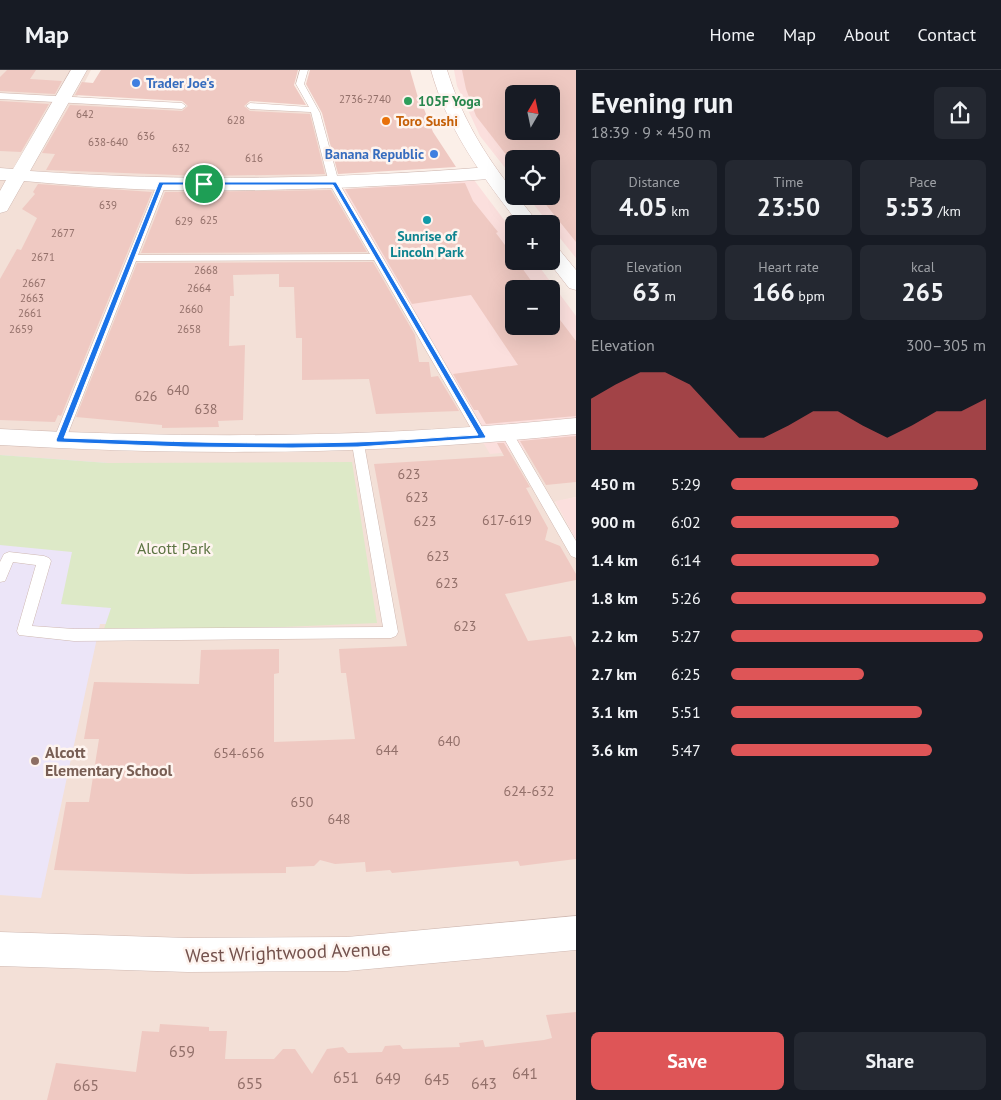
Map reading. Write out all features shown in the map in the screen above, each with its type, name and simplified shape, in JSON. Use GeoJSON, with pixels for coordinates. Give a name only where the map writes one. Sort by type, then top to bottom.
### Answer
{"type":"FeatureCollection","features":[{"type":"Feature","properties":{"kind":"street"},"geometry":{"type":"LineString","coordinates":[[0,207],[79,70]]}},
{"type":"Feature","properties":{"kind":"street"},"geometry":{"type":"LineString","coordinates":[[439,70],[442,86],[461,128],[489,173],[522,215]]}},
{"type":"Feature","properties":{"kind":"street"},"geometry":{"type":"LineString","coordinates":[[0,174],[160,184],[334,183],[489,173]]}},
{"type":"Feature","properties":{"kind":"street"},"geometry":{"type":"LineString","coordinates":[[563,261],[576,284]]}},
{"type":"Feature","properties":{"kind":"street"},"geometry":{"type":"LineString","coordinates":[[0,437],[184,445],[358,444],[482,437],[576,426]]}},
{"type":"Feature","properties":{"kind":"street","name":"West Wrightwood Avenue"},"geometry":{"type":"LineString","coordinates":[[0,949],[188,955],[347,954],[576,933]]}},
{"type":"Feature","properties":{"kind":"lane"},"geometry":{"type":"LineString","coordinates":[[304,70],[300,84],[314,110],[334,183],[482,437]]}},
{"type":"Feature","properties":{"kind":"lane"},"geometry":{"type":"LineString","coordinates":[[0,96],[182,106]]}},
{"type":"Feature","properties":{"kind":"lane"},"geometry":{"type":"LineString","coordinates":[[250,106],[314,110]]}},
{"type":"Feature","properties":{"kind":"lane"},"geometry":{"type":"LineString","coordinates":[[59,440],[160,184]]}},
{"type":"Feature","properties":{"kind":"lane"},"geometry":{"type":"LineString","coordinates":[[131,258],[378,257]]}},
{"type":"Feature","properties":{"kind":"lane"},"geometry":{"type":"LineString","coordinates":[[508,434],[576,553]]}},
{"type":"Feature","properties":{"kind":"lane"},"geometry":{"type":"LineString","coordinates":[[0,578],[9,557],[44,561],[24,631],[74,635],[391,632],[358,444]]}},
{"type":"Feature","properties":{"kind":"shaded area"},"geometry":{"type":"Polygon","coordinates":[[[0,70],[91,70],[76,99],[186,105],[189,100],[312,108],[332,186],[576,445],[576,497],[555,502],[576,540],[576,1100],[0,1100],[0,70]]]}},
{"type":"Feature","properties":{"kind":"shaded area"},"geometry":{"type":"Polygon","coordinates":[[[454,70],[576,70],[576,258],[560,238],[560,215],[542,215],[534,205],[560,205],[560,150],[505,150],[505,168],[480,136],[457,86],[454,70]]]}},
{"type":"Feature","properties":{"kind":"shaded area"},"geometry":{"type":"Polygon","coordinates":[[[474,180],[505,221],[505,270],[542,270],[549,280],[505,280],[505,335],[560,335],[560,295],[576,316],[576,445],[490,454],[334,190],[474,180]]]}},
{"type":"Feature","properties":{"kind":"shaded area"},"geometry":{"type":"Polygon","coordinates":[[[0,455],[108,463],[188,464],[115,624],[100,624],[41,898],[0,895],[0,455]]]}},
{"type":"Feature","properties":{"kind":"shaded area"},"geometry":{"type":"Polygon","coordinates":[[[576,497],[576,540],[555,501],[576,497]]]}},
{"type":"Feature","properties":{"kind":"green space","name":"Alcott Park"},"geometry":{"type":"Polygon","coordinates":[[[0,455],[108,463],[352,462],[377,623],[102,635],[111,608],[61,604],[72,552],[0,545],[0,455]]]}},
{"type":"Feature","properties":{"kind":"building"},"geometry":{"type":"Polygon","coordinates":[[[7,70],[36,70],[30,79],[62,81],[55,94],[0,91],[0,77],[7,70]]]}},
{"type":"Feature","properties":{"kind":"building"},"geometry":{"type":"Polygon","coordinates":[[[101,70],[298,70],[294,85],[306,105],[250,101],[244,106],[250,111],[310,114],[325,174],[202,176],[46,170],[55,154],[42,153],[70,105],[182,111],[188,106],[182,101],[75,95],[82,82],[93,83],[101,70]]]}},
{"type":"Feature","properties":{"kind":"building"},"geometry":{"type":"Polygon","coordinates":[[[310,70],[410,70],[421,108],[424,109],[433,132],[456,167],[338,174],[322,113],[306,84],[310,70]]]}},
{"type":"Feature","properties":{"kind":"building"},"geometry":{"type":"Polygon","coordinates":[[[462,70],[576,70],[576,242],[560,222],[560,215],[554,215],[546,205],[560,205],[560,150],[505,150],[505,153],[476,116],[466,89],[462,70]]]}},
{"type":"Feature","properties":{"kind":"building"},"geometry":{"type":"Polygon","coordinates":[[[0,101],[49,104],[21,152],[0,151],[0,101]]]}},
{"type":"Feature","properties":{"kind":"building"},"geometry":{"type":"Polygon","coordinates":[[[465,183],[473,201],[498,232],[496,233],[505,245],[505,270],[523,270],[531,280],[505,280],[505,335],[560,335],[560,320],[576,341],[576,416],[486,424],[478,410],[474,410],[453,374],[518,365],[471,295],[412,304],[345,189],[465,183]]]}},
{"type":"Feature","properties":{"kind":"building"},"geometry":{"type":"Polygon","coordinates":[[[38,184],[152,192],[61,416],[58,415],[55,422],[0,420],[0,279],[17,249],[21,250],[37,218],[22,209],[35,194],[33,192],[38,184]]]}},
{"type":"Feature","properties":{"kind":"building"},"geometry":{"type":"Polygon","coordinates":[[[331,190],[367,252],[141,253],[165,192],[331,190]]]}},
{"type":"Feature","properties":{"kind":"building"},"geometry":{"type":"Polygon","coordinates":[[[373,262],[415,335],[419,362],[429,362],[431,377],[438,376],[459,411],[376,414],[369,379],[302,380],[302,338],[296,338],[294,287],[279,287],[279,274],[233,275],[234,296],[230,296],[229,346],[245,345],[243,420],[218,421],[219,427],[162,428],[162,425],[76,417],[137,263],[373,262]]]}},
{"type":"Feature","properties":{"kind":"building"},"geometry":{"type":"Polygon","coordinates":[[[576,436],[576,482],[546,485],[520,441],[576,436]]]}},
{"type":"Feature","properties":{"kind":"building"},"geometry":{"type":"Polygon","coordinates":[[[497,443],[504,443],[530,487],[526,488],[548,528],[545,540],[560,546],[576,574],[576,580],[505,594],[528,641],[571,636],[576,648],[576,859],[520,866],[518,861],[392,873],[390,870],[366,872],[365,862],[335,864],[320,860],[314,866],[286,867],[286,873],[189,874],[54,870],[66,802],[89,802],[99,739],[84,739],[94,682],[199,684],[201,650],[279,649],[279,673],[274,674],[274,742],[355,739],[346,673],[341,673],[339,649],[407,646],[374,464],[504,456],[497,443]]]}},
{"type":"Feature","properties":{"kind":"building"},"geometry":{"type":"Polygon","coordinates":[[[576,1012],[576,1100],[47,1100],[56,1063],[136,1072],[142,1031],[159,1032],[160,1024],[209,1027],[209,1031],[227,1031],[225,1059],[274,1059],[283,1049],[295,1049],[312,1074],[327,1049],[343,1047],[348,1053],[382,1052],[385,1046],[400,1045],[403,1049],[460,1047],[459,1043],[483,1040],[485,1047],[544,1040],[552,1038],[546,1015],[576,1012]]]}},
{"type":"Feature","properties":{"kind":"place","name":"Trader Joe's"},"geometry":{"type":"Point","coordinates":[136,83]}},
{"type":"Feature","properties":{"kind":"place","name":"105F Yoga"},"geometry":{"type":"Point","coordinates":[408,101]}},
{"type":"Feature","properties":{"kind":"place","name":"Toro Sushi"},"geometry":{"type":"Point","coordinates":[386,121]}},
{"type":"Feature","properties":{"kind":"place","name":"Banana Republic"},"geometry":{"type":"Point","coordinates":[434,154]}},
{"type":"Feature","properties":{"kind":"place","name":"Sunrise of Lincoln Park"},"geometry":{"type":"Point","coordinates":[427,220]}},
{"type":"Feature","properties":{"kind":"place","name":"Alcott Elementary School"},"geometry":{"type":"Point","coordinates":[35,761]}},
{"type":"Feature","properties":{"kind":"route"},"geometry":{"type":"LineString","coordinates":[[334,183],[482,437],[358,444],[292,445],[184,445],[59,440],[160,184],[204,184],[272,185],[334,183]]}}]}
